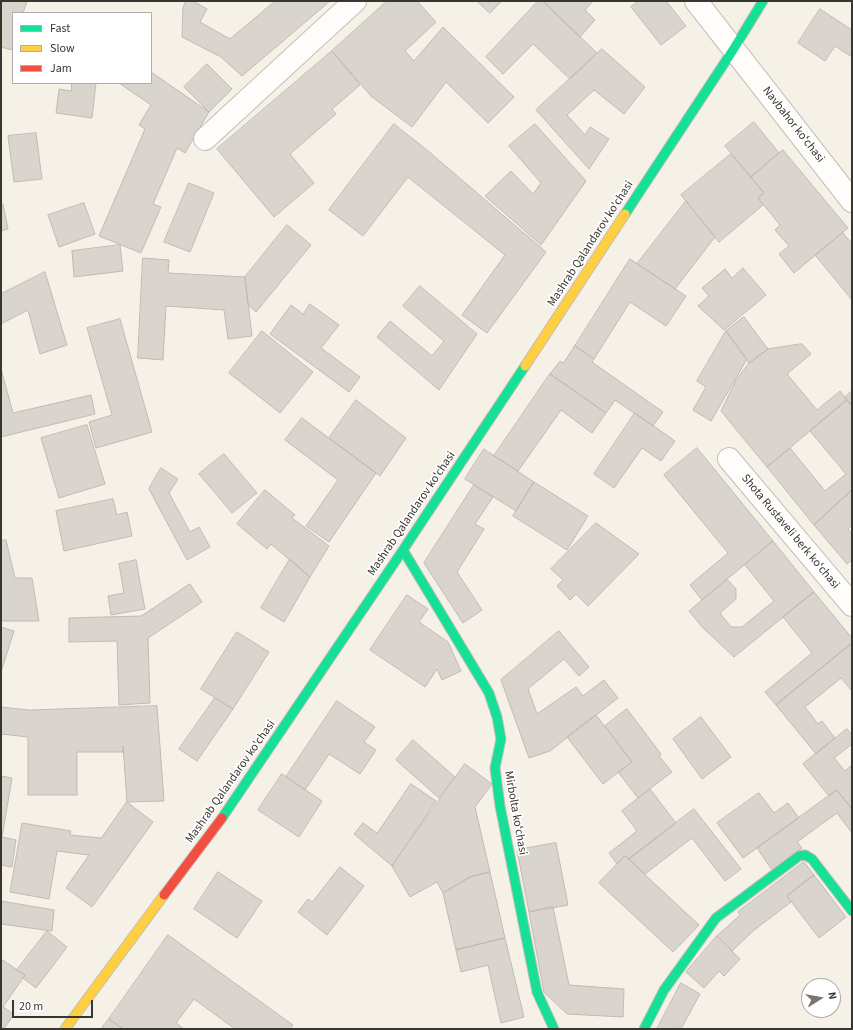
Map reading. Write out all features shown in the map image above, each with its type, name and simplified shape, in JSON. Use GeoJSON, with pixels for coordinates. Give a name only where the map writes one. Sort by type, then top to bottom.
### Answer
{"type":"FeatureCollection","features":[{"type":"Feature","properties":{"kind":"main road","name":"Mashrab Qalandarov ko'chasi"},"geometry":{"type":"LineString","coordinates":[[65,1029],[234,801],[403,550],[733,50],[763,1]]}},
{"type":"Feature","properties":{"kind":"main road","name":"Mirbolta koʻchasi"},"geometry":{"type":"LineString","coordinates":[[403,550],[489,693],[497,717],[502,739],[495,768],[500,806],[537,992],[554,1029]]}},
{"type":"Feature","properties":{"kind":"main road"},"geometry":{"type":"LineString","coordinates":[[644,1029],[664,990],[716,918],[799,856],[805,856],[812,859],[852,911]]}},
{"type":"Feature","properties":{"kind":"street"},"geometry":{"type":"LineString","coordinates":[[205,139],[355,1]]}},
{"type":"Feature","properties":{"kind":"street","name":"Navbahor koʻchasi"},"geometry":{"type":"LineString","coordinates":[[696,1],[852,201]]}},
{"type":"Feature","properties":{"kind":"street","name":"Shota Rustaveli berk koʻchasi"},"geometry":{"type":"LineString","coordinates":[[729,459],[852,605]]}},
{"type":"Feature","properties":{"kind":"building"},"geometry":{"type":"Polygon","coordinates":[[[1,1],[27,1],[23,12],[12,12],[11,50],[1,47],[1,1]]]}},
{"type":"Feature","properties":{"kind":"building"},"geometry":{"type":"Polygon","coordinates":[[[186,1],[193,1],[207,9],[200,22],[230,39],[275,1],[330,1],[242,76],[221,57],[182,37],[183,8],[186,1]]]}},
{"type":"Feature","properties":{"kind":"building"},"geometry":{"type":"Polygon","coordinates":[[[387,1],[417,1],[436,22],[405,51],[414,61],[443,27],[514,97],[488,123],[446,82],[412,127],[371,96],[332,51],[387,1]]]}},
{"type":"Feature","properties":{"kind":"building"},"geometry":{"type":"Polygon","coordinates":[[[477,1],[502,1],[490,13],[477,1]]]}},
{"type":"Feature","properties":{"kind":"building"},"geometry":{"type":"Polygon","coordinates":[[[538,1],[543,1],[597,53],[570,79],[533,44],[503,74],[486,57],[538,1]]]}},
{"type":"Feature","properties":{"kind":"building"},"geometry":{"type":"Polygon","coordinates":[[[543,1],[593,1],[585,10],[595,20],[580,37],[543,1]]]}},
{"type":"Feature","properties":{"kind":"building"},"geometry":{"type":"Polygon","coordinates":[[[639,1],[666,1],[686,26],[661,45],[631,7],[639,1]]]}},
{"type":"Feature","properties":{"kind":"building"},"geometry":{"type":"Polygon","coordinates":[[[820,9],[852,30],[852,57],[835,46],[825,61],[798,43],[820,9]]]}},
{"type":"Feature","properties":{"kind":"building"},"geometry":{"type":"Polygon","coordinates":[[[602,49],[645,87],[624,114],[594,90],[567,115],[585,135],[590,127],[609,139],[589,169],[536,110],[602,49]]]}},
{"type":"Feature","properties":{"kind":"building"},"geometry":{"type":"Polygon","coordinates":[[[332,51],[360,85],[332,109],[336,114],[290,154],[314,183],[274,217],[217,149],[332,51]]]}},
{"type":"Feature","properties":{"kind":"building"},"geometry":{"type":"Polygon","coordinates":[[[207,64],[232,89],[209,112],[184,87],[207,64]]]}},
{"type":"Feature","properties":{"kind":"building"},"geometry":{"type":"Polygon","coordinates":[[[152,73],[209,112],[185,153],[177,148],[153,204],[161,207],[141,253],[99,236],[145,129],[139,125],[151,105],[120,84],[152,84],[152,73]]]}},
{"type":"Feature","properties":{"kind":"building"},"geometry":{"type":"Polygon","coordinates":[[[72,84],[96,84],[92,118],[56,113],[59,89],[71,91],[72,84]]]}},
{"type":"Feature","properties":{"kind":"building"},"geometry":{"type":"Polygon","coordinates":[[[754,122],[779,153],[751,177],[725,146],[754,122]]]}},
{"type":"Feature","properties":{"kind":"building"},"geometry":{"type":"Polygon","coordinates":[[[394,124],[427,150],[546,252],[487,333],[462,315],[505,255],[408,177],[363,236],[329,210],[394,124]]]}},
{"type":"Feature","properties":{"kind":"building"},"geometry":{"type":"Polygon","coordinates":[[[535,124],[586,181],[541,245],[485,196],[511,171],[533,194],[541,183],[509,146],[535,124]]]}},
{"type":"Feature","properties":{"kind":"building"},"geometry":{"type":"Polygon","coordinates":[[[36,133],[42,179],[14,182],[8,136],[36,133]]]}},
{"type":"Feature","properties":{"kind":"building"},"geometry":{"type":"Polygon","coordinates":[[[783,150],[848,228],[794,273],[779,254],[789,246],[775,230],[780,225],[758,198],[764,193],[751,177],[783,150]]]}},
{"type":"Feature","properties":{"kind":"building"},"geometry":{"type":"Polygon","coordinates":[[[731,154],[764,193],[758,198],[763,205],[719,242],[681,195],[731,154]]]}},
{"type":"Feature","properties":{"kind":"building"},"geometry":{"type":"Polygon","coordinates":[[[189,183],[214,193],[190,252],[164,242],[189,183]]]}},
{"type":"Feature","properties":{"kind":"building"},"geometry":{"type":"Polygon","coordinates":[[[686,201],[715,237],[675,289],[637,264],[686,201]]]}},
{"type":"Feature","properties":{"kind":"building"},"geometry":{"type":"Polygon","coordinates":[[[84,203],[95,234],[59,247],[48,215],[84,203]]]}},
{"type":"Feature","properties":{"kind":"building"},"geometry":{"type":"Polygon","coordinates":[[[1,204],[3,204],[8,229],[1,231],[1,204]]]}},
{"type":"Feature","properties":{"kind":"building"},"geometry":{"type":"Polygon","coordinates":[[[287,225],[311,245],[256,312],[248,305],[245,277],[287,225]]]}},
{"type":"Feature","properties":{"kind":"building"},"geometry":{"type":"Polygon","coordinates":[[[843,233],[852,244],[852,300],[815,255],[843,233]]]}},
{"type":"Feature","properties":{"kind":"building"},"geometry":{"type":"Polygon","coordinates":[[[120,245],[123,271],[74,277],[72,251],[120,245]]]}},
{"type":"Feature","properties":{"kind":"building"},"geometry":{"type":"Polygon","coordinates":[[[143,258],[169,260],[168,273],[245,277],[252,336],[228,339],[224,310],[166,306],[163,360],[138,358],[143,258]]]}},
{"type":"Feature","properties":{"kind":"building"},"geometry":{"type":"Polygon","coordinates":[[[630,259],[686,296],[666,326],[630,302],[594,359],[575,346],[630,259]]]}},
{"type":"Feature","properties":{"kind":"building"},"geometry":{"type":"Polygon","coordinates":[[[743,268],[766,295],[724,330],[698,306],[709,296],[702,288],[725,269],[732,278],[743,268]]]}},
{"type":"Feature","properties":{"kind":"building"},"geometry":{"type":"Polygon","coordinates":[[[45,272],[67,345],[40,354],[28,310],[1,324],[1,294],[45,272]]]}},
{"type":"Feature","properties":{"kind":"building"},"geometry":{"type":"Polygon","coordinates":[[[420,286],[477,334],[439,390],[377,337],[390,321],[432,356],[444,341],[403,306],[420,286]]]}},
{"type":"Feature","properties":{"kind":"building"},"geometry":{"type":"Polygon","coordinates":[[[310,304],[339,325],[321,348],[360,377],[349,392],[270,334],[291,305],[303,314],[310,304]]]}},
{"type":"Feature","properties":{"kind":"building"},"geometry":{"type":"Polygon","coordinates":[[[744,317],[768,349],[749,363],[726,331],[744,317]]]}},
{"type":"Feature","properties":{"kind":"building"},"geometry":{"type":"Polygon","coordinates":[[[120,319],[152,432],[96,448],[89,422],[112,415],[87,328],[120,319]]]}},
{"type":"Feature","properties":{"kind":"building"},"geometry":{"type":"Polygon","coordinates":[[[262,331],[313,372],[280,413],[229,373],[262,331]]]}},
{"type":"Feature","properties":{"kind":"building"},"geometry":{"type":"Polygon","coordinates":[[[726,331],[747,359],[711,421],[693,410],[706,387],[697,381],[726,331]]]}},
{"type":"Feature","properties":{"kind":"building"},"geometry":{"type":"Polygon","coordinates":[[[802,344],[811,354],[787,374],[817,410],[840,391],[847,400],[767,467],[721,411],[736,380],[749,363],[768,349],[802,344]]]}},
{"type":"Feature","properties":{"kind":"building"},"geometry":{"type":"Polygon","coordinates":[[[575,346],[594,359],[592,362],[663,412],[653,426],[615,400],[606,413],[550,374],[560,361],[563,363],[575,346]]]}},
{"type":"Feature","properties":{"kind":"building"},"geometry":{"type":"Polygon","coordinates":[[[1,369],[13,413],[91,395],[95,414],[1,437],[1,369]]]}},
{"type":"Feature","properties":{"kind":"building"},"geometry":{"type":"Polygon","coordinates":[[[550,374],[606,413],[592,433],[561,410],[518,471],[494,456],[550,374]]]}},
{"type":"Feature","properties":{"kind":"building"},"geometry":{"type":"Polygon","coordinates":[[[852,391],[852,406],[845,397],[852,391]]]}},
{"type":"Feature","properties":{"kind":"building"},"geometry":{"type":"Polygon","coordinates":[[[356,400],[406,438],[380,476],[329,438],[356,400]]]}},
{"type":"Feature","properties":{"kind":"building"},"geometry":{"type":"Polygon","coordinates":[[[847,400],[852,406],[852,490],[814,525],[767,467],[790,448],[825,491],[846,474],[810,431],[847,400]]]}},
{"type":"Feature","properties":{"kind":"building"},"geometry":{"type":"Polygon","coordinates":[[[635,413],[675,441],[661,461],[642,448],[614,488],[594,474],[635,413]]]}},
{"type":"Feature","properties":{"kind":"building"},"geometry":{"type":"Polygon","coordinates":[[[302,418],[376,473],[329,542],[306,526],[338,480],[285,440],[302,418]]]}},
{"type":"Feature","properties":{"kind":"building"},"geometry":{"type":"Polygon","coordinates":[[[87,425],[105,484],[59,498],[41,438],[87,425]]]}},
{"type":"Feature","properties":{"kind":"building"},"geometry":{"type":"Polygon","coordinates":[[[697,448],[773,541],[702,600],[690,585],[728,553],[664,475],[697,448]]]}},
{"type":"Feature","properties":{"kind":"building"},"geometry":{"type":"Polygon","coordinates":[[[484,449],[534,482],[516,511],[465,479],[484,449]]]}},
{"type":"Feature","properties":{"kind":"building"},"geometry":{"type":"Polygon","coordinates":[[[224,454],[257,493],[232,513],[199,474],[224,454]]]}},
{"type":"Feature","properties":{"kind":"building"},"geometry":{"type":"Polygon","coordinates":[[[161,468],[178,479],[169,493],[190,532],[199,527],[210,547],[187,560],[149,489],[161,468]]]}},
{"type":"Feature","properties":{"kind":"building"},"geometry":{"type":"Polygon","coordinates":[[[534,482],[588,516],[567,550],[513,516],[534,482]]]}},
{"type":"Feature","properties":{"kind":"building"},"geometry":{"type":"Polygon","coordinates":[[[474,485],[493,497],[475,524],[484,529],[457,572],[482,610],[463,623],[424,563],[474,485]]]}},
{"type":"Feature","properties":{"kind":"building"},"geometry":{"type":"Polygon","coordinates":[[[265,490],[295,515],[292,518],[329,546],[310,577],[271,544],[267,549],[237,524],[265,490]]]}},
{"type":"Feature","properties":{"kind":"building"},"geometry":{"type":"Polygon","coordinates":[[[852,490],[852,525],[848,529],[852,534],[852,560],[847,564],[814,525],[852,490]]]}},
{"type":"Feature","properties":{"kind":"building"},"geometry":{"type":"Polygon","coordinates":[[[113,499],[117,515],[127,512],[132,536],[64,551],[56,511],[113,499]]]}},
{"type":"Feature","properties":{"kind":"building"},"geometry":{"type":"Polygon","coordinates":[[[596,523],[639,554],[588,606],[576,594],[570,600],[557,586],[563,580],[551,569],[596,523]]]}},
{"type":"Feature","properties":{"kind":"building"},"geometry":{"type":"Polygon","coordinates":[[[6,540],[15,578],[32,578],[39,621],[1,621],[1,541],[6,540]]]}},
{"type":"Feature","properties":{"kind":"building"},"geometry":{"type":"Polygon","coordinates":[[[773,541],[814,592],[734,657],[702,627],[689,611],[727,579],[736,589],[736,599],[720,613],[731,627],[742,627],[774,601],[745,565],[773,541]]]}},
{"type":"Feature","properties":{"kind":"building"},"geometry":{"type":"Polygon","coordinates":[[[290,559],[310,577],[284,622],[261,608],[290,559]]]}},
{"type":"Feature","properties":{"kind":"building"},"geometry":{"type":"Polygon","coordinates":[[[136,560],[145,609],[111,615],[108,596],[124,593],[119,564],[136,560]]]}},
{"type":"Feature","properties":{"kind":"building"},"geometry":{"type":"Polygon","coordinates":[[[190,584],[202,602],[148,638],[150,703],[119,705],[117,641],[69,642],[69,618],[141,616],[190,584]]]}},
{"type":"Feature","properties":{"kind":"building"},"geometry":{"type":"Polygon","coordinates":[[[814,592],[852,638],[852,643],[776,705],[765,692],[812,653],[783,617],[814,592]]]}},
{"type":"Feature","properties":{"kind":"building"},"geometry":{"type":"Polygon","coordinates":[[[407,595],[428,609],[419,622],[448,642],[461,671],[442,680],[437,669],[425,687],[370,650],[407,595]]]}},
{"type":"Feature","properties":{"kind":"building"},"geometry":{"type":"Polygon","coordinates":[[[1,627],[14,631],[1,672],[1,627]]]}},
{"type":"Feature","properties":{"kind":"building"},"geometry":{"type":"Polygon","coordinates":[[[559,631],[589,667],[579,676],[564,659],[528,689],[537,714],[576,687],[583,696],[604,680],[618,698],[550,751],[529,758],[501,680],[559,631]]]}},
{"type":"Feature","properties":{"kind":"building"},"geometry":{"type":"Polygon","coordinates":[[[237,632],[269,652],[233,709],[201,689],[237,632]]]}},
{"type":"Feature","properties":{"kind":"building"},"geometry":{"type":"Polygon","coordinates":[[[852,643],[852,691],[841,678],[805,707],[818,724],[822,721],[835,738],[816,754],[776,705],[852,643]]]}},
{"type":"Feature","properties":{"kind":"building"},"geometry":{"type":"Polygon","coordinates":[[[215,698],[233,709],[197,761],[179,749],[215,698]]]}},
{"type":"Feature","properties":{"kind":"building"},"geometry":{"type":"Polygon","coordinates":[[[337,701],[375,727],[364,742],[376,750],[360,774],[329,754],[305,790],[286,777],[337,701]]]}},
{"type":"Feature","properties":{"kind":"building"},"geometry":{"type":"Polygon","coordinates":[[[157,706],[164,801],[127,802],[123,746],[123,752],[77,752],[77,795],[28,795],[28,737],[1,734],[1,707],[29,710],[157,706]]]}},
{"type":"Feature","properties":{"kind":"building"},"geometry":{"type":"Polygon","coordinates":[[[627,709],[661,754],[659,756],[672,772],[638,798],[618,772],[632,762],[605,726],[627,709]]]}},
{"type":"Feature","properties":{"kind":"building"},"geometry":{"type":"Polygon","coordinates":[[[596,715],[632,762],[603,784],[567,737],[596,715]]]}},
{"type":"Feature","properties":{"kind":"building"},"geometry":{"type":"Polygon","coordinates":[[[701,717],[731,757],[702,779],[673,739],[701,717]]]}},
{"type":"Feature","properties":{"kind":"building"},"geometry":{"type":"Polygon","coordinates":[[[847,729],[852,735],[852,744],[834,758],[845,771],[852,765],[852,809],[837,790],[829,796],[803,764],[847,729]]]}},
{"type":"Feature","properties":{"kind":"building"},"geometry":{"type":"Polygon","coordinates":[[[413,740],[455,777],[439,798],[396,760],[413,740]]]}},
{"type":"Feature","properties":{"kind":"building"},"geometry":{"type":"Polygon","coordinates":[[[465,764],[492,784],[475,807],[490,872],[470,877],[443,893],[437,882],[410,897],[392,866],[465,764]]]}},
{"type":"Feature","properties":{"kind":"building"},"geometry":{"type":"Polygon","coordinates":[[[282,774],[322,801],[299,837],[258,810],[282,774]]]}},
{"type":"Feature","properties":{"kind":"building"},"geometry":{"type":"Polygon","coordinates":[[[1,776],[12,778],[2,837],[16,840],[12,867],[1,865],[1,776]]]}},
{"type":"Feature","properties":{"kind":"building"},"geometry":{"type":"Polygon","coordinates":[[[411,784],[436,801],[392,866],[354,834],[363,823],[377,833],[411,784]]]}},
{"type":"Feature","properties":{"kind":"building"},"geometry":{"type":"Polygon","coordinates":[[[650,789],[676,823],[629,859],[625,856],[617,864],[609,853],[637,831],[622,811],[650,789]]]}},
{"type":"Feature","properties":{"kind":"building"},"geometry":{"type":"Polygon","coordinates":[[[837,790],[852,809],[852,833],[837,813],[797,842],[802,848],[772,870],[757,848],[837,790]]]}},
{"type":"Feature","properties":{"kind":"building"},"geometry":{"type":"Polygon","coordinates":[[[759,793],[774,813],[788,803],[799,818],[743,858],[717,823],[759,793]]]}},
{"type":"Feature","properties":{"kind":"building"},"geometry":{"type":"Polygon","coordinates":[[[127,802],[153,822],[92,907],[66,888],[89,855],[57,851],[49,899],[10,892],[22,823],[71,831],[70,835],[101,838],[127,802]]]}},
{"type":"Feature","properties":{"kind":"building"},"geometry":{"type":"Polygon","coordinates":[[[694,809],[741,869],[725,881],[692,838],[645,874],[629,859],[694,809]]]}},
{"type":"Feature","properties":{"kind":"building"},"geometry":{"type":"Polygon","coordinates":[[[556,843],[568,905],[529,912],[517,850],[556,843]]]}},
{"type":"Feature","properties":{"kind":"building"},"geometry":{"type":"Polygon","coordinates":[[[625,856],[699,925],[673,952],[599,883],[625,856]]]}},
{"type":"Feature","properties":{"kind":"building"},"geometry":{"type":"Polygon","coordinates":[[[804,862],[814,875],[787,896],[791,902],[753,931],[732,951],[717,936],[740,915],[738,912],[804,862]]]}},
{"type":"Feature","properties":{"kind":"building"},"geometry":{"type":"Polygon","coordinates":[[[340,867],[364,886],[327,935],[298,912],[308,899],[312,902],[340,867]]]}},
{"type":"Feature","properties":{"kind":"building"},"geometry":{"type":"Polygon","coordinates":[[[218,872],[262,901],[237,938],[194,909],[218,872]]]}},
{"type":"Feature","properties":{"kind":"building"},"geometry":{"type":"Polygon","coordinates":[[[490,872],[505,938],[456,950],[443,893],[470,877],[490,872]]]}},
{"type":"Feature","properties":{"kind":"building"},"geometry":{"type":"Polygon","coordinates":[[[814,875],[846,917],[819,938],[787,896],[814,875]]]}},
{"type":"Feature","properties":{"kind":"building"},"geometry":{"type":"Polygon","coordinates":[[[1,901],[54,910],[52,931],[1,924],[1,901]]]}},
{"type":"Feature","properties":{"kind":"building"},"geometry":{"type":"Polygon","coordinates":[[[553,907],[569,985],[624,989],[623,1017],[567,1014],[544,992],[529,912],[553,907]]]}},
{"type":"Feature","properties":{"kind":"building"},"geometry":{"type":"Polygon","coordinates":[[[47,931],[67,947],[36,988],[23,978],[25,975],[17,970],[47,931]]]}},
{"type":"Feature","properties":{"kind":"building"},"geometry":{"type":"Polygon","coordinates":[[[168,935],[293,1025],[290,1029],[235,1029],[194,999],[176,1023],[184,1029],[123,1029],[109,1019],[168,935]]]}},
{"type":"Feature","properties":{"kind":"building"},"geometry":{"type":"Polygon","coordinates":[[[717,936],[740,959],[724,976],[719,971],[704,988],[686,972],[717,936]]]}},
{"type":"Feature","properties":{"kind":"building"},"geometry":{"type":"Polygon","coordinates":[[[505,938],[524,1017],[501,1023],[488,965],[461,972],[456,950],[505,938]]]}},
{"type":"Feature","properties":{"kind":"building"},"geometry":{"type":"Polygon","coordinates":[[[1,959],[25,975],[3,1007],[14,1014],[4,1029],[1,1029],[1,959]]]}},
{"type":"Feature","properties":{"kind":"building"},"geometry":{"type":"Polygon","coordinates":[[[681,983],[700,994],[681,1029],[676,1026],[674,1029],[657,1029],[681,983]]]}},
{"type":"Feature","properties":{"kind":"building"},"geometry":{"type":"Polygon","coordinates":[[[109,1019],[123,1029],[101,1029],[109,1019]]]}},
{"type":"Feature","properties":{"kind":"traffic: fast"},"geometry":{"type":"LineString","coordinates":[[625,214],[733,50],[763,1]]}},
{"type":"Feature","properties":{"kind":"traffic: fast"},"geometry":{"type":"LineString","coordinates":[[222,818],[525,366]]}},
{"type":"Feature","properties":{"kind":"traffic: fast"},"geometry":{"type":"LineString","coordinates":[[403,550],[489,693],[497,717],[501,739],[495,768],[500,806],[537,992],[554,1029]]}},
{"type":"Feature","properties":{"kind":"traffic: fast"},"geometry":{"type":"LineString","coordinates":[[644,1029],[664,990],[716,918],[799,856],[805,855],[812,859],[852,911]]}},
{"type":"Feature","properties":{"kind":"traffic: slow"},"geometry":{"type":"LineString","coordinates":[[525,366],[625,214]]}},
{"type":"Feature","properties":{"kind":"traffic: slow"},"geometry":{"type":"LineString","coordinates":[[65,1029],[164,895]]}},
{"type":"Feature","properties":{"kind":"traffic: jam"},"geometry":{"type":"LineString","coordinates":[[164,895],[222,818]]}}]}
